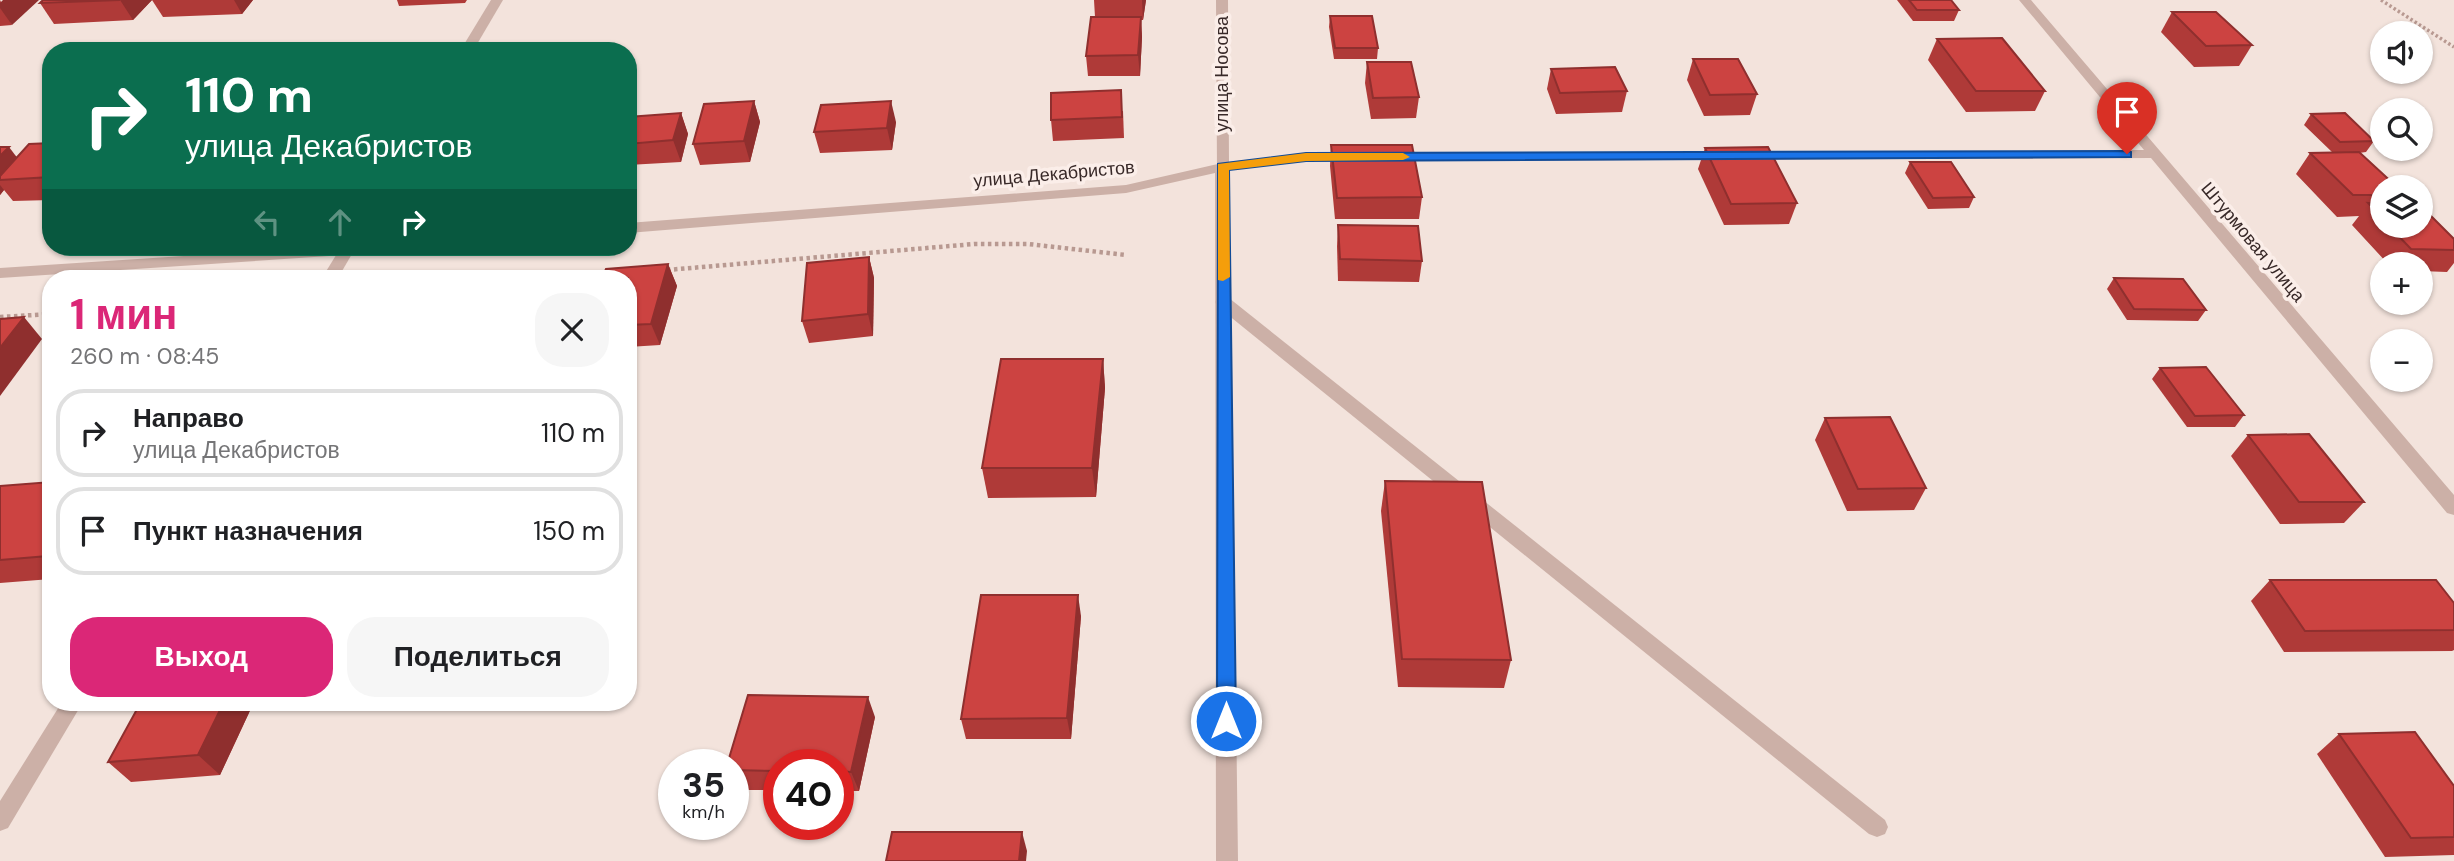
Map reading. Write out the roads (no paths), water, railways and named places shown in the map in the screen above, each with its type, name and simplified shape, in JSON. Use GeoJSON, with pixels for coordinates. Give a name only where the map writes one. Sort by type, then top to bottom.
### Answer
{"type":"FeatureCollection","features":[{"type":"Feature","properties":{"kind":"street"},"geometry":{"type":"LineString","coordinates":[[471,42],[497,0]]}},
{"type":"Feature","properties":{"kind":"street","name":"улица Носова"},"geometry":{"type":"LineString","coordinates":[[1222,0],[1227,861]]}},
{"type":"Feature","properties":{"kind":"street","name":"Штурмовая улица"},"geometry":{"type":"LineString","coordinates":[[2025,0],[2454,508]]}},
{"type":"Feature","properties":{"kind":"street","name":"улица Декабристов"},"geometry":{"type":"LineString","coordinates":[[637,227],[1126,189],[1222,167],[1306,157],[2154,154]]}},
{"type":"Feature","properties":{"kind":"street"},"geometry":{"type":"LineString","coordinates":[[0,273],[236,256]]}},
{"type":"Feature","properties":{"kind":"street"},"geometry":{"type":"LineString","coordinates":[[1223,302],[1877,827]]}},
{"type":"Feature","properties":{"kind":"street"},"geometry":{"type":"LineString","coordinates":[[0,821],[67,711]]}}]}
